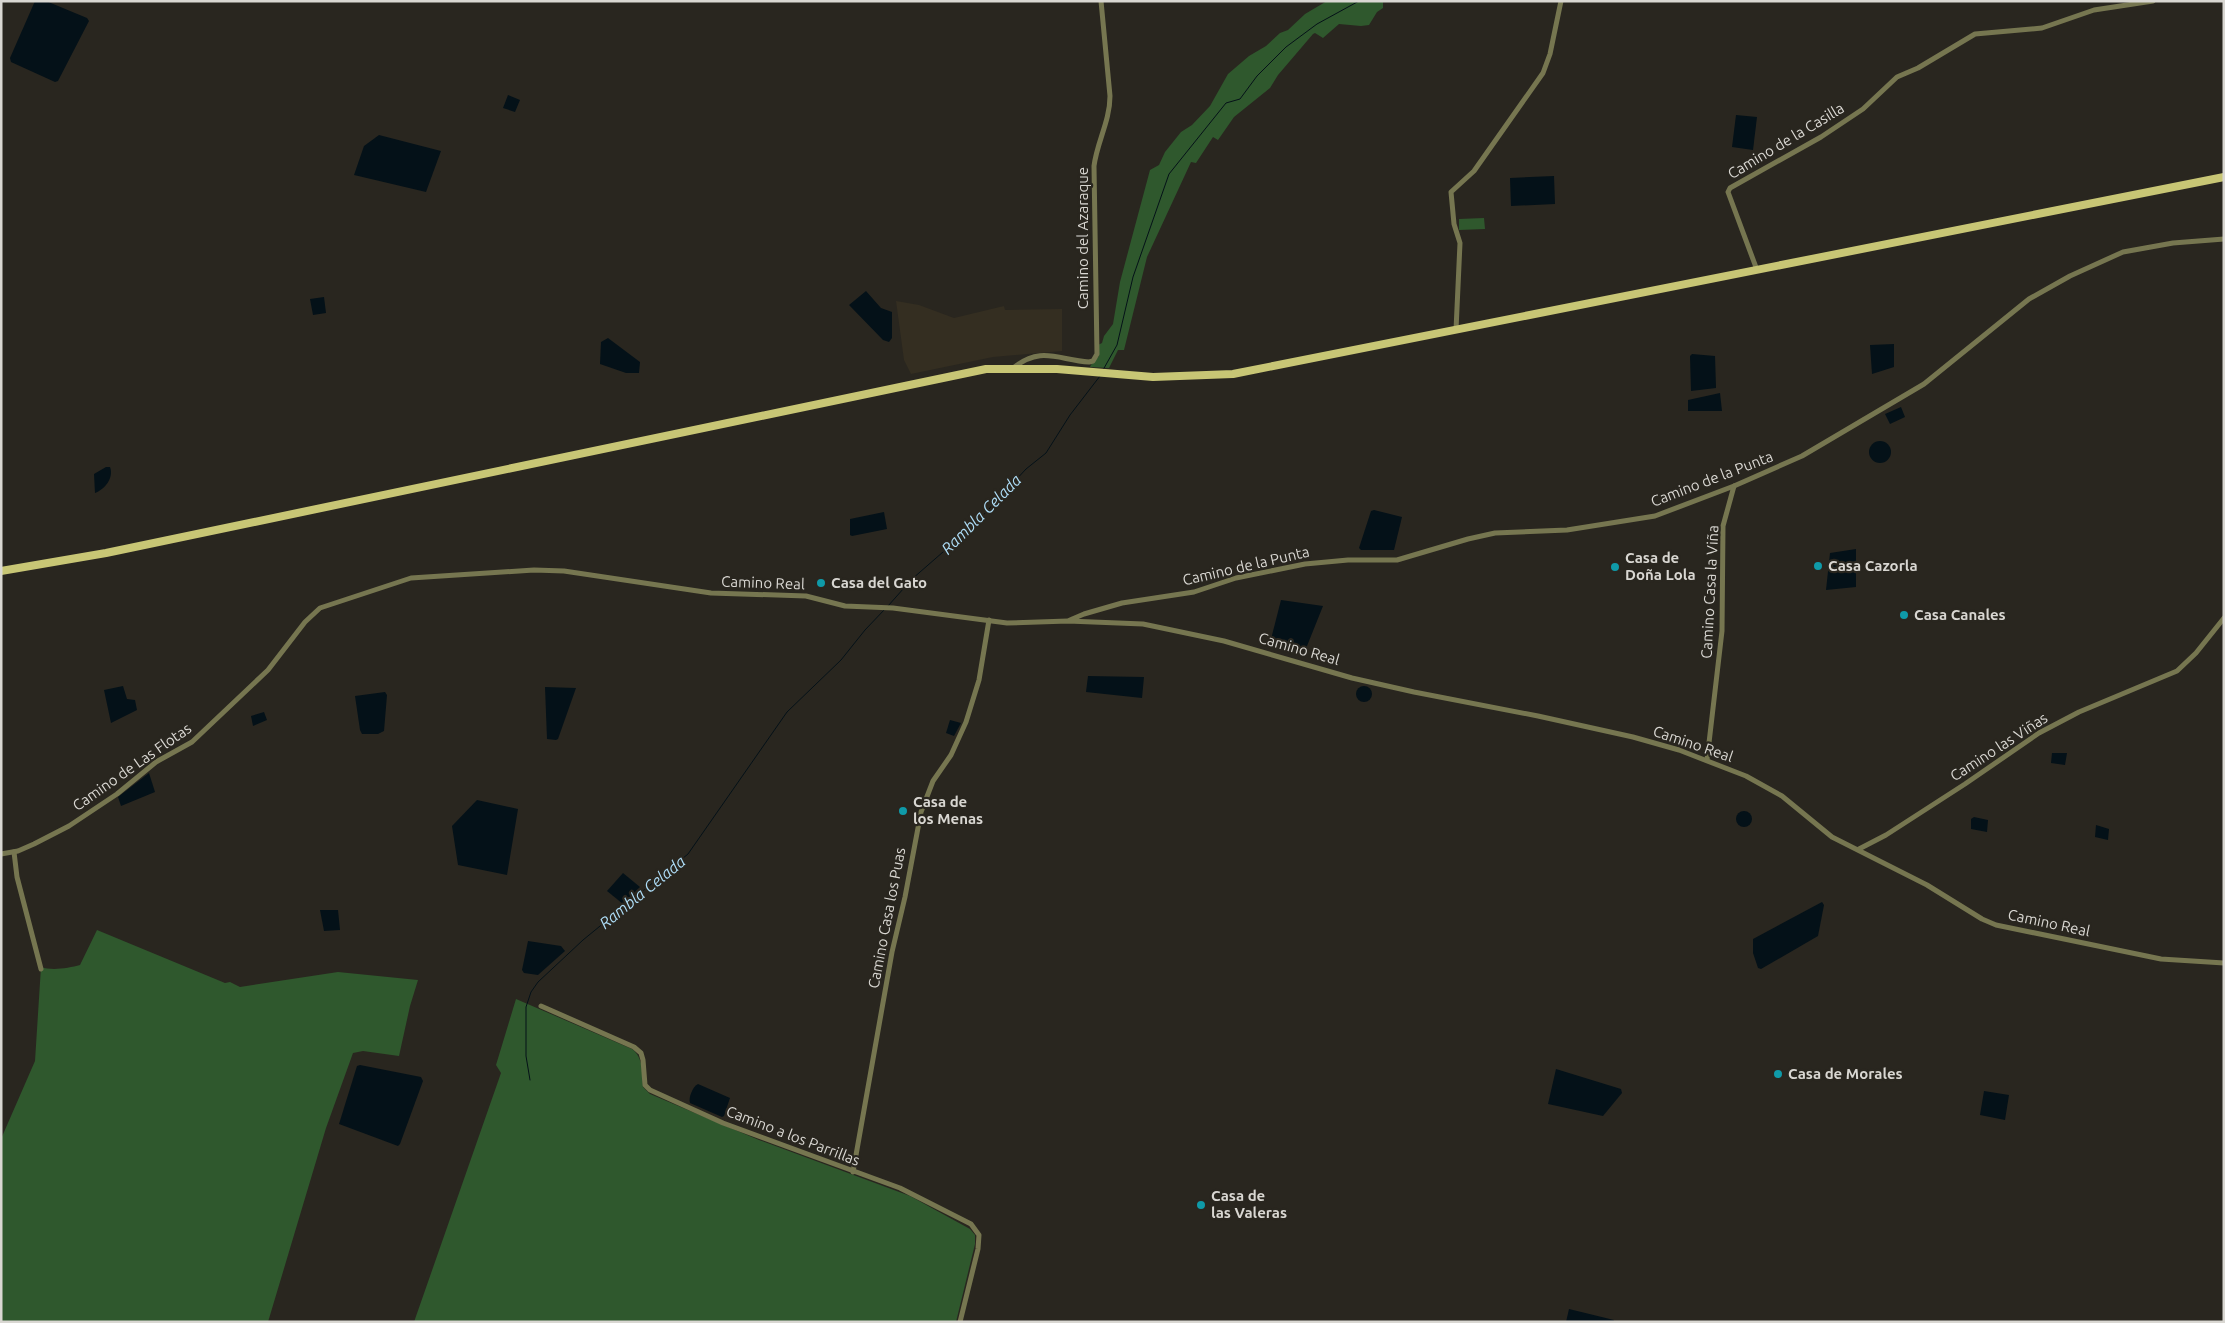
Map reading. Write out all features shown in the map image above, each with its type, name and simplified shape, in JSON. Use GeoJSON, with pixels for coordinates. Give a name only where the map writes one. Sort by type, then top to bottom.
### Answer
{"type":"FeatureCollection","features":[{"type":"Feature","properties":{"kind":"main road"},"geometry":{"type":"LineString","coordinates":[[1,571],[106,553],[935,378],[986,369],[1012,368],[1153,377],[1233,374],[2224,178]]}},
{"type":"Feature","properties":{"kind":"street","name":"Camino del Azaraque"},"geometry":{"type":"LineString","coordinates":[[1012,368],[1023,360],[1034,357],[1062,356],[1089,362],[1093,361],[1097,354],[1094,166],[1096,150],[1110,111],[1101,1]]}},
{"type":"Feature","properties":{"kind":"street"},"geometry":{"type":"LineString","coordinates":[[1456,330],[1460,243],[1454,224],[1451,192],[1474,171],[1543,73],[1550,54],[1561,1]]}},
{"type":"Feature","properties":{"kind":"street","name":"Camino de la Casilla"},"geometry":{"type":"LineString","coordinates":[[1757,270],[1728,192],[1730,188],[1816,141],[1863,109],[1897,77],[1918,68],[1975,34],[2042,28],[2094,10],[2153,1]]}},
{"type":"Feature","properties":{"kind":"street","name":"Camino de la Punta"},"geometry":{"type":"LineString","coordinates":[[1068,621],[1084,614],[1122,603],[1194,592],[1236,578],[1305,564],[1348,560],[1397,560],[1468,538],[1496,533],[1567,530],[1655,516],[1734,486],[1802,456],[1904,396],[1942,370],[2029,299],[2070,276],[2124,252],[2172,243],[2224,239]]}},
{"type":"Feature","properties":{"kind":"street","name":"Camino Casa la Viña"},"geometry":{"type":"LineString","coordinates":[[1707,760],[1722,631],[1723,526],[1734,486]]}},
{"type":"Feature","properties":{"kind":"street","name":"Camino Real"},"geometry":{"type":"LineString","coordinates":[[320,608],[411,578],[534,570],[564,571],[712,593],[790,594],[845,606],[893,608],[1007,623],[1068,621],[1143,624],[1181,631],[1397,688],[1633,737],[1707,760],[1746,776],[1782,796],[1832,837],[1927,885],[1982,919],[1996,925],[2174,961],[2224,962]]}},
{"type":"Feature","properties":{"kind":"street","name":"Camino de Las Flotas"},"geometry":{"type":"LineString","coordinates":[[1,854],[14,852],[34,844],[69,826],[114,796],[159,760],[192,742],[268,670],[305,622],[320,608]]}},
{"type":"Feature","properties":{"kind":"street","name":"Camino las Viñas"},"geometry":{"type":"LineString","coordinates":[[1859,849],[1902,826],[1919,812],[1973,779],[2039,733],[2079,712],[2177,671],[2196,653],[2224,618]]}},
{"type":"Feature","properties":{"kind":"street","name":"Camino Casa los Puas"},"geometry":{"type":"LineString","coordinates":[[853,1172],[892,952],[905,897],[921,812],[933,781],[951,754],[966,722],[979,680],[989,620]]}},
{"type":"Feature","properties":{"kind":"street"},"geometry":{"type":"LineString","coordinates":[[14,852],[17,877],[41,969]]}},
{"type":"Feature","properties":{"kind":"street","name":"Camino a los Parrillas"},"geometry":{"type":"LineString","coordinates":[[541,1006],[634,1046],[641,1053],[645,1085],[650,1090],[723,1123],[900,1188],[970,1224],[977,1230],[978,1248],[960,1322]]}},
{"type":"Feature","properties":{"kind":"shaded area"},"geometry":{"type":"Polygon","coordinates":[[[35,1],[46,1],[87,18],[89,21],[58,81],[55,82],[11,62],[10,58],[35,1]]]}},
{"type":"Feature","properties":{"kind":"shaded area"},"geometry":{"type":"Polygon","coordinates":[[[508,95],[520,100],[515,112],[503,108],[508,95]]]}},
{"type":"Feature","properties":{"kind":"shaded area"},"geometry":{"type":"Polygon","coordinates":[[[1736,115],[1757,117],[1753,150],[1732,147],[1736,115]]]}},
{"type":"Feature","properties":{"kind":"shaded area"},"geometry":{"type":"Polygon","coordinates":[[[379,135],[441,151],[426,192],[354,175],[364,146],[379,135]]]}},
{"type":"Feature","properties":{"kind":"shaded area"},"geometry":{"type":"Polygon","coordinates":[[[1554,176],[1555,204],[1511,206],[1510,178],[1554,176]]]}},
{"type":"Feature","properties":{"kind":"shaded area"},"geometry":{"type":"Polygon","coordinates":[[[866,291],[881,308],[892,312],[892,338],[889,342],[883,340],[849,305],[866,291]]]}},
{"type":"Feature","properties":{"kind":"shaded area"},"geometry":{"type":"Polygon","coordinates":[[[324,297],[326,313],[313,315],[310,299],[324,297]]]}},
{"type":"Feature","properties":{"kind":"shaded area"},"geometry":{"type":"Polygon","coordinates":[[[896,301],[919,305],[954,318],[1004,306],[1005,310],[1062,309],[1062,351],[993,357],[911,374],[904,360],[896,301]]]}},
{"type":"Feature","properties":{"kind":"shaded area"},"geometry":{"type":"Polygon","coordinates":[[[608,338],[640,362],[639,373],[626,373],[600,364],[601,342],[608,338]]]}},
{"type":"Feature","properties":{"kind":"shaded area"},"geometry":{"type":"Polygon","coordinates":[[[1894,344],[1894,367],[1872,374],[1870,345],[1894,344]]]}},
{"type":"Feature","properties":{"kind":"shaded area"},"geometry":{"type":"Polygon","coordinates":[[[1692,354],[1715,356],[1716,388],[1691,391],[1690,356],[1692,354]]]}},
{"type":"Feature","properties":{"kind":"shaded area"},"geometry":{"type":"Polygon","coordinates":[[[1720,393],[1722,411],[1688,411],[1688,400],[1720,393]]]}},
{"type":"Feature","properties":{"kind":"shaded area"},"geometry":{"type":"Polygon","coordinates":[[[1901,407],[1905,417],[1890,424],[1885,414],[1901,407]]]}},
{"type":"Feature","properties":{"kind":"shaded area"},"geometry":{"type":"Polygon","coordinates":[[[1880,441],[1888,444],[1891,452],[1888,460],[1880,463],[1872,460],[1869,452],[1872,444],[1880,441]]]}},
{"type":"Feature","properties":{"kind":"shaded area"},"geometry":{"type":"Polygon","coordinates":[[[106,467],[110,467],[110,479],[102,489],[95,493],[94,474],[106,467]]]}},
{"type":"Feature","properties":{"kind":"shaded area"},"geometry":{"type":"Polygon","coordinates":[[[1374,510],[1402,517],[1394,550],[1361,550],[1359,548],[1371,511],[1374,510]]]}},
{"type":"Feature","properties":{"kind":"shaded area"},"geometry":{"type":"Polygon","coordinates":[[[884,512],[887,529],[850,535],[850,519],[884,512]]]}},
{"type":"Feature","properties":{"kind":"shaded area"},"geometry":{"type":"Polygon","coordinates":[[[1856,549],[1856,587],[1826,590],[1830,553],[1856,549]]]}},
{"type":"Feature","properties":{"kind":"shaded area"},"geometry":{"type":"Polygon","coordinates":[[[1281,600],[1323,606],[1303,656],[1270,643],[1281,600]]]}},
{"type":"Feature","properties":{"kind":"shaded area"},"geometry":{"type":"Polygon","coordinates":[[[1088,676],[1144,677],[1142,698],[1086,692],[1088,676]]]}},
{"type":"Feature","properties":{"kind":"shaded area"},"geometry":{"type":"Polygon","coordinates":[[[123,686],[127,699],[135,700],[137,710],[111,723],[104,690],[123,686]]]}},
{"type":"Feature","properties":{"kind":"shaded area"},"geometry":{"type":"Polygon","coordinates":[[[1361,686],[1367,686],[1372,691],[1370,700],[1361,702],[1356,697],[1356,691],[1361,686]]]}},
{"type":"Feature","properties":{"kind":"shaded area"},"geometry":{"type":"Polygon","coordinates":[[[545,687],[576,688],[558,739],[556,740],[547,739],[545,687]]]}},
{"type":"Feature","properties":{"kind":"shaded area"},"geometry":{"type":"Polygon","coordinates":[[[385,692],[387,695],[384,731],[378,734],[362,734],[355,696],[385,692]]]}},
{"type":"Feature","properties":{"kind":"shaded area"},"geometry":{"type":"Polygon","coordinates":[[[264,712],[267,720],[253,726],[251,716],[264,712]]]}},
{"type":"Feature","properties":{"kind":"shaded area"},"geometry":{"type":"Polygon","coordinates":[[[950,720],[961,723],[954,736],[946,733],[950,720]]]}},
{"type":"Feature","properties":{"kind":"shaded area"},"geometry":{"type":"Polygon","coordinates":[[[2052,753],[2067,753],[2065,765],[2051,763],[2052,753]]]}},
{"type":"Feature","properties":{"kind":"shaded area"},"geometry":{"type":"Polygon","coordinates":[[[149,773],[155,792],[121,806],[118,797],[149,773]]]}},
{"type":"Feature","properties":{"kind":"shaded area"},"geometry":{"type":"Polygon","coordinates":[[[477,800],[518,809],[507,875],[458,865],[452,826],[477,800]]]}},
{"type":"Feature","properties":{"kind":"shaded area"},"geometry":{"type":"Polygon","coordinates":[[[1741,811],[1747,811],[1752,816],[1750,825],[1741,827],[1736,822],[1736,816],[1741,811]]]}},
{"type":"Feature","properties":{"kind":"shaded area"},"geometry":{"type":"Polygon","coordinates":[[[1974,817],[1988,820],[1987,832],[1971,829],[1971,819],[1974,817]]]}},
{"type":"Feature","properties":{"kind":"shaded area"},"geometry":{"type":"Polygon","coordinates":[[[2096,825],[2109,829],[2108,840],[2095,837],[2096,825]]]}},
{"type":"Feature","properties":{"kind":"shaded area"},"geometry":{"type":"Polygon","coordinates":[[[623,873],[640,887],[623,904],[607,891],[623,873]]]}},
{"type":"Feature","properties":{"kind":"shaded area"},"geometry":{"type":"Polygon","coordinates":[[[1822,902],[1824,905],[1818,936],[1761,969],[1758,968],[1753,953],[1753,939],[1822,902]]]}},
{"type":"Feature","properties":{"kind":"shaded area"},"geometry":{"type":"Polygon","coordinates":[[[320,910],[338,910],[340,930],[324,931],[320,910]]]}},
{"type":"Feature","properties":{"kind":"shaded area"},"geometry":{"type":"Polygon","coordinates":[[[528,941],[561,946],[565,951],[538,975],[524,973],[522,970],[528,941]]]}},
{"type":"Feature","properties":{"kind":"shaded area"},"geometry":{"type":"Polygon","coordinates":[[[357,1066],[421,1077],[423,1081],[398,1146],[339,1124],[357,1066]]]}},
{"type":"Feature","properties":{"kind":"shaded area"},"geometry":{"type":"Polygon","coordinates":[[[1556,1069],[1621,1089],[1622,1093],[1603,1116],[1548,1104],[1556,1069]]]}},
{"type":"Feature","properties":{"kind":"shaded area"},"geometry":{"type":"Polygon","coordinates":[[[698,1084],[730,1098],[724,1116],[722,1117],[690,1103],[691,1092],[698,1084]]]}},
{"type":"Feature","properties":{"kind":"shaded area"},"geometry":{"type":"Polygon","coordinates":[[[1984,1091],[2009,1095],[2005,1120],[1980,1115],[1984,1091]]]}},
{"type":"Feature","properties":{"kind":"shaded area"},"geometry":{"type":"Polygon","coordinates":[[[1569,1309],[1614,1320],[1613,1322],[1566,1322],[1569,1309]]]}},
{"type":"Feature","properties":{"kind":"green space"},"geometry":{"type":"Polygon","coordinates":[[[1327,1],[1383,1],[1383,8],[1377,12],[1369,25],[1339,24],[1323,38],[1315,33],[1313,34],[1278,75],[1270,88],[1234,117],[1218,140],[1213,137],[1196,163],[1191,162],[1147,257],[1124,350],[1118,350],[1109,368],[1090,367],[1099,356],[1098,345],[1102,343],[1104,336],[1113,324],[1120,282],[1150,170],[1159,165],[1165,152],[1181,132],[1192,125],[1210,106],[1228,74],[1249,56],[1266,46],[1280,33],[1288,30],[1305,14],[1327,1]]]}},
{"type":"Feature","properties":{"kind":"green space"},"geometry":{"type":"Polygon","coordinates":[[[1484,218],[1485,229],[1459,230],[1459,219],[1484,218]]]}},
{"type":"Feature","properties":{"kind":"green space"},"geometry":{"type":"Polygon","coordinates":[[[97,930],[225,983],[230,982],[240,987],[338,972],[418,980],[399,1056],[363,1051],[353,1053],[326,1128],[268,1322],[1,1322],[1,1139],[35,1061],[41,967],[55,969],[80,965],[97,930]]]}},
{"type":"Feature","properties":{"kind":"green space"},"geometry":{"type":"Polygon","coordinates":[[[516,999],[632,1049],[639,1057],[643,1087],[650,1094],[759,1140],[910,1196],[970,1229],[975,1235],[975,1244],[956,1322],[414,1322],[501,1073],[496,1065],[516,999]]]}},
{"type":"Feature","properties":{"kind":"waterway","name":"Rambla Celada"},"geometry":{"type":"LineString","coordinates":[[1103,370],[1117,345],[1133,277],[1169,174],[1226,103],[1240,99],[1257,76],[1286,47],[1317,24],[1359,1]]}},
{"type":"Feature","properties":{"kind":"waterway","name":"Rambla Celada"},"geometry":{"type":"LineString","coordinates":[[888,606],[912,579],[974,525],[1026,469],[1046,453],[1070,415],[1100,376]]}},
{"type":"Feature","properties":{"kind":"waterway","name":"Rambla Celada"},"geometry":{"type":"LineString","coordinates":[[530,1080],[526,1056],[526,1007],[531,992],[538,982],[583,940],[688,854],[787,712],[841,660],[885,609]]}},
{"type":"Feature","properties":{"kind":"place","name":"Casa Cazorla"},"geometry":{"type":"Point","coordinates":[1818,566]}},
{"type":"Feature","properties":{"kind":"place","name":"Casa de Doña Lola"},"geometry":{"type":"Point","coordinates":[1615,567]}},
{"type":"Feature","properties":{"kind":"place","name":"Casa del Gato"},"geometry":{"type":"Point","coordinates":[821,583]}},
{"type":"Feature","properties":{"kind":"place","name":"Casa Canales"},"geometry":{"type":"Point","coordinates":[1904,615]}},
{"type":"Feature","properties":{"kind":"place","name":"Casa de los Menas"},"geometry":{"type":"Point","coordinates":[903,811]}},
{"type":"Feature","properties":{"kind":"place","name":"Casa de Morales"},"geometry":{"type":"Point","coordinates":[1778,1074]}},
{"type":"Feature","properties":{"kind":"place","name":"Casa de las Valeras"},"geometry":{"type":"Point","coordinates":[1201,1205]}}]}
